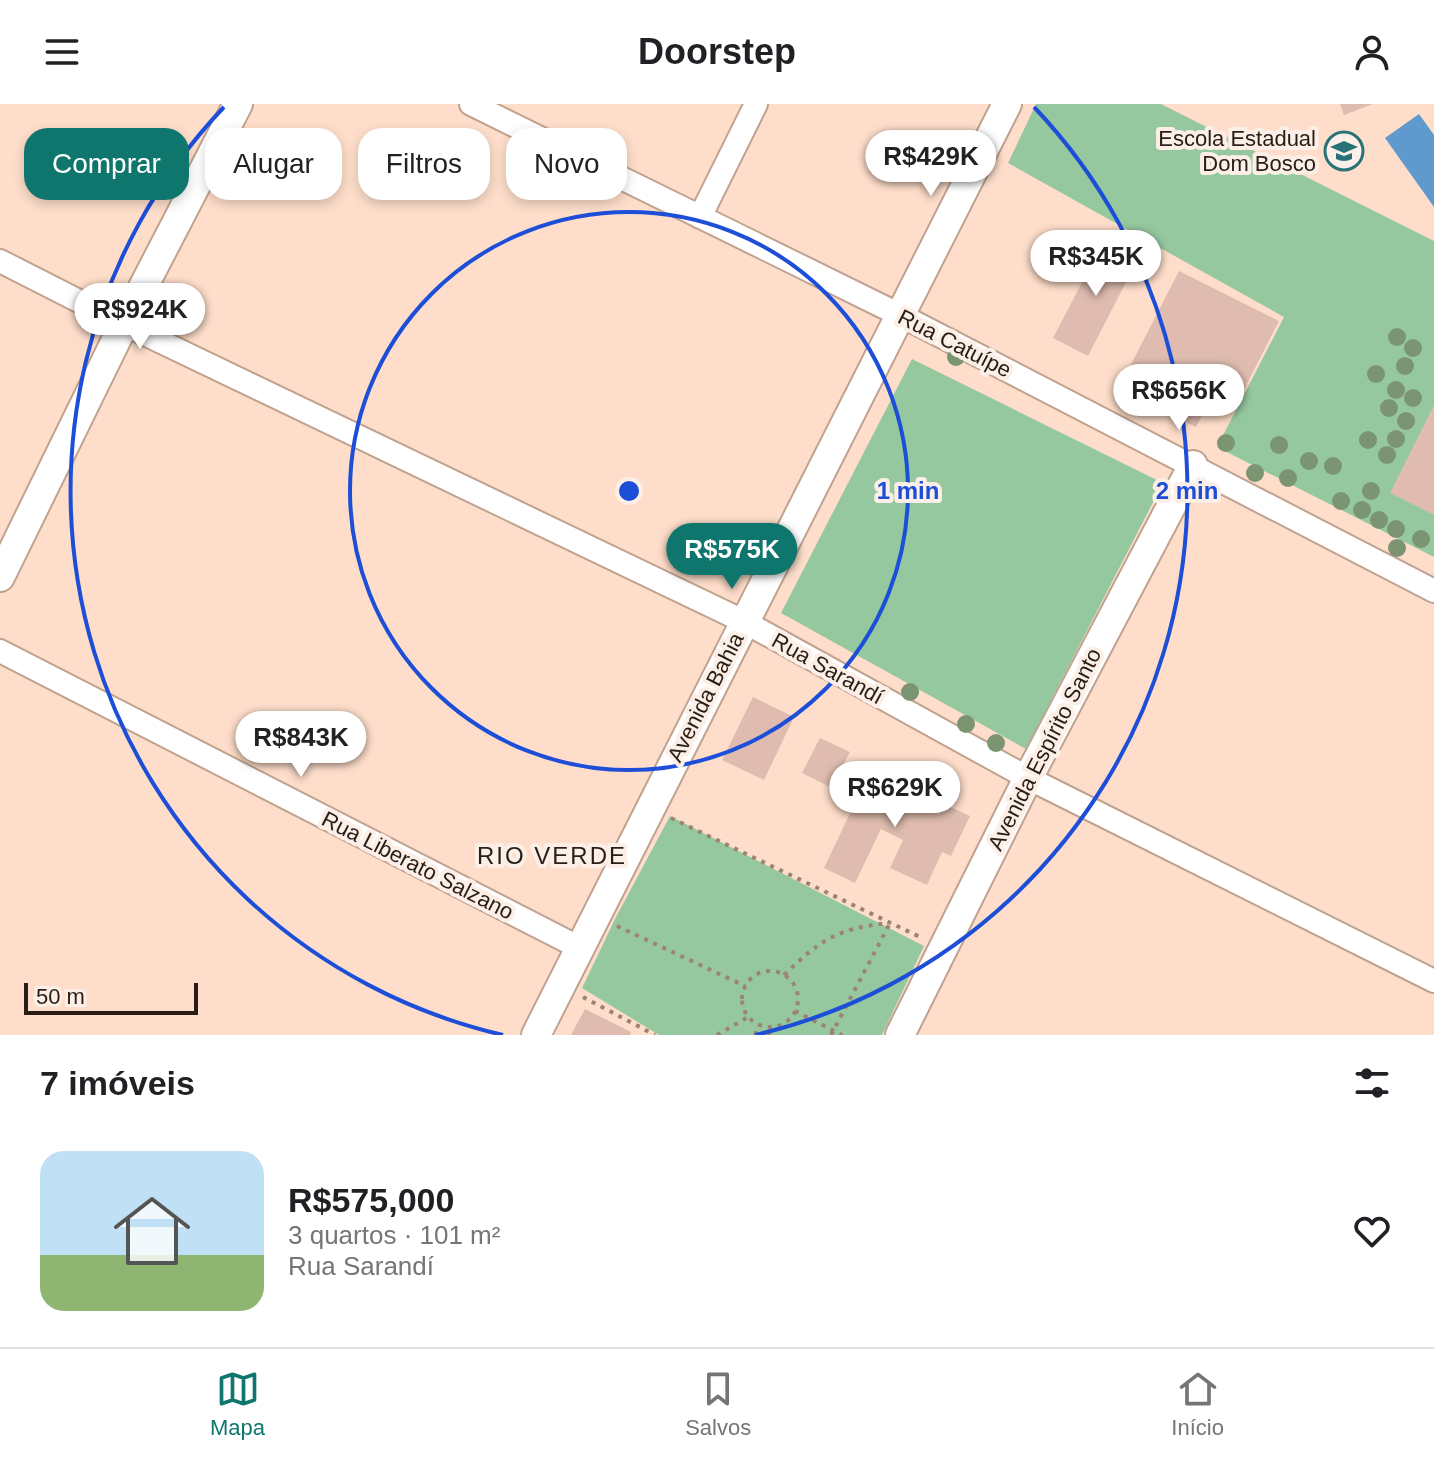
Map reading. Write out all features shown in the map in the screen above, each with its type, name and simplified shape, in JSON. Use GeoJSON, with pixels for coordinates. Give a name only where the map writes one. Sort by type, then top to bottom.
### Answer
{"type":"FeatureCollection","features":[{"type":"Feature","properties":{"kind":"street"},"geometry":{"type":"LineString","coordinates":[[0,577],[124,324],[238,104]]}},
{"type":"Feature","properties":{"kind":"street","name":"Rua Catuípe"},"geometry":{"type":"LineString","coordinates":[[471,104],[496,110],[1434,591]]}},
{"type":"Feature","properties":{"kind":"street"},"geometry":{"type":"LineString","coordinates":[[700,217],[756,104]]}},
{"type":"Feature","properties":{"kind":"street","name":"Avenida Bahia"},"geometry":{"type":"LineString","coordinates":[[536,1035],[1007,104]]}},
{"type":"Feature","properties":{"kind":"street","name":"Rua Sarandí"},"geometry":{"type":"LineString","coordinates":[[0,261],[124,324],[743,621],[1028,778],[1434,981]]}},
{"type":"Feature","properties":{"kind":"street","name":"Avenida Espírito Santo"},"geometry":{"type":"LineString","coordinates":[[900,1035],[1028,778],[1193,465]]}},
{"type":"Feature","properties":{"kind":"street","name":"Rua Liberato Salzano"},"geometry":{"type":"LineString","coordinates":[[0,651],[580,948]]}},
{"type":"Feature","properties":{"kind":"path"},"geometry":{"type":"LineString","coordinates":[[649,807],[943,948]]}},
{"type":"Feature","properties":{"kind":"path"},"geometry":{"type":"LineString","coordinates":[[597,914],[745,986]]}},
{"type":"Feature","properties":{"kind":"path"},"geometry":{"type":"LineString","coordinates":[[784,975],[815,946],[833,935],[890,923]]}},
{"type":"Feature","properties":{"kind":"path"},"geometry":{"type":"LineString","coordinates":[[832,1033],[890,923]]}},
{"type":"Feature","properties":{"kind":"path"},"geometry":{"type":"LineString","coordinates":[[767,971],[784,975],[798,995],[795,1011],[784,1023],[770,1027],[760,1025],[748,1017],[742,1002],[745,986],[751,979],[767,971]]}},
{"type":"Feature","properties":{"kind":"path"},"geometry":{"type":"LineString","coordinates":[[561,986],[655,1035]]}},
{"type":"Feature","properties":{"kind":"path"},"geometry":{"type":"LineString","coordinates":[[795,1011],[832,1033],[842,1035]]}},
{"type":"Feature","properties":{"kind":"path"},"geometry":{"type":"LineString","coordinates":[[717,1035],[748,1017]]}},
{"type":"Feature","properties":{"kind":"path"},"geometry":{"type":"LineString","coordinates":[[755,1035],[760,1025]]}},
{"type":"Feature","properties":{"kind":"path"},"geometry":{"type":"LineString","coordinates":[[769,1035],[770,1027]]}},
{"type":"Feature","properties":{"kind":"green space"},"geometry":{"type":"Polygon","coordinates":[[[1036,104],[1161,104],[1434,241],[1434,557],[1217,447],[1284,317],[1008,163],[1036,104]]]}},
{"type":"Feature","properties":{"kind":"green space"},"geometry":{"type":"Polygon","coordinates":[[[912,359],[1163,483],[1026,749],[781,613],[912,359]]]}},
{"type":"Feature","properties":{"kind":"green space"},"geometry":{"type":"Polygon","coordinates":[[[670,816],[924,946],[882,1035],[659,1035],[582,988],[670,816]]]}},
{"type":"Feature","properties":{"kind":"water"},"geometry":{"type":"Polygon","coordinates":[[[1419,114],[1434,135],[1434,207],[1385,138],[1419,114]]]}},
{"type":"Feature","properties":{"kind":"building"},"geometry":{"type":"Polygon","coordinates":[[[1340,104],[1373,104],[1344,115],[1340,104]]]}},
{"type":"Feature","properties":{"kind":"building"},"geometry":{"type":"Polygon","coordinates":[[[1104,240],[1139,257],[1088,356],[1053,338],[1104,240]]]}},
{"type":"Feature","properties":{"kind":"building"},"geometry":{"type":"Polygon","coordinates":[[[1179,271],[1279,321],[1232,413],[1209,402],[1196,427],[1136,398],[1142,387],[1124,378],[1179,271]]]}},
{"type":"Feature","properties":{"kind":"building"},"geometry":{"type":"Polygon","coordinates":[[[1434,405],[1434,515],[1390,493],[1434,405]]]}},
{"type":"Feature","properties":{"kind":"building"},"geometry":{"type":"Polygon","coordinates":[[[753,697],[794,717],[764,780],[722,760],[753,697]]]}},
{"type":"Feature","properties":{"kind":"building"},"geometry":{"type":"Polygon","coordinates":[[[820,738],[850,752],[840,771],[852,777],[844,794],[802,773],[820,738]]]}},
{"type":"Feature","properties":{"kind":"building"},"geometry":{"type":"Polygon","coordinates":[[[874,763],[910,780],[902,796],[939,814],[944,804],[970,816],[951,856],[942,852],[927,885],[890,868],[903,840],[881,829],[855,883],[824,868],[874,763]]]}},
{"type":"Feature","properties":{"kind":"building"},"geometry":{"type":"Polygon","coordinates":[[[585,1009],[631,1032],[630,1035],[571,1035],[585,1009]]]}},
{"type":"Feature","properties":{"kind":"place","name":"Escola Estadual Dom Bosco"},"geometry":{"type":"Point","coordinates":[1344,151]}},
{"type":"Feature","properties":{"kind":"district","name":"RIO VERDE"},"geometry":{"type":"Point","coordinates":[552,856]}}]}
